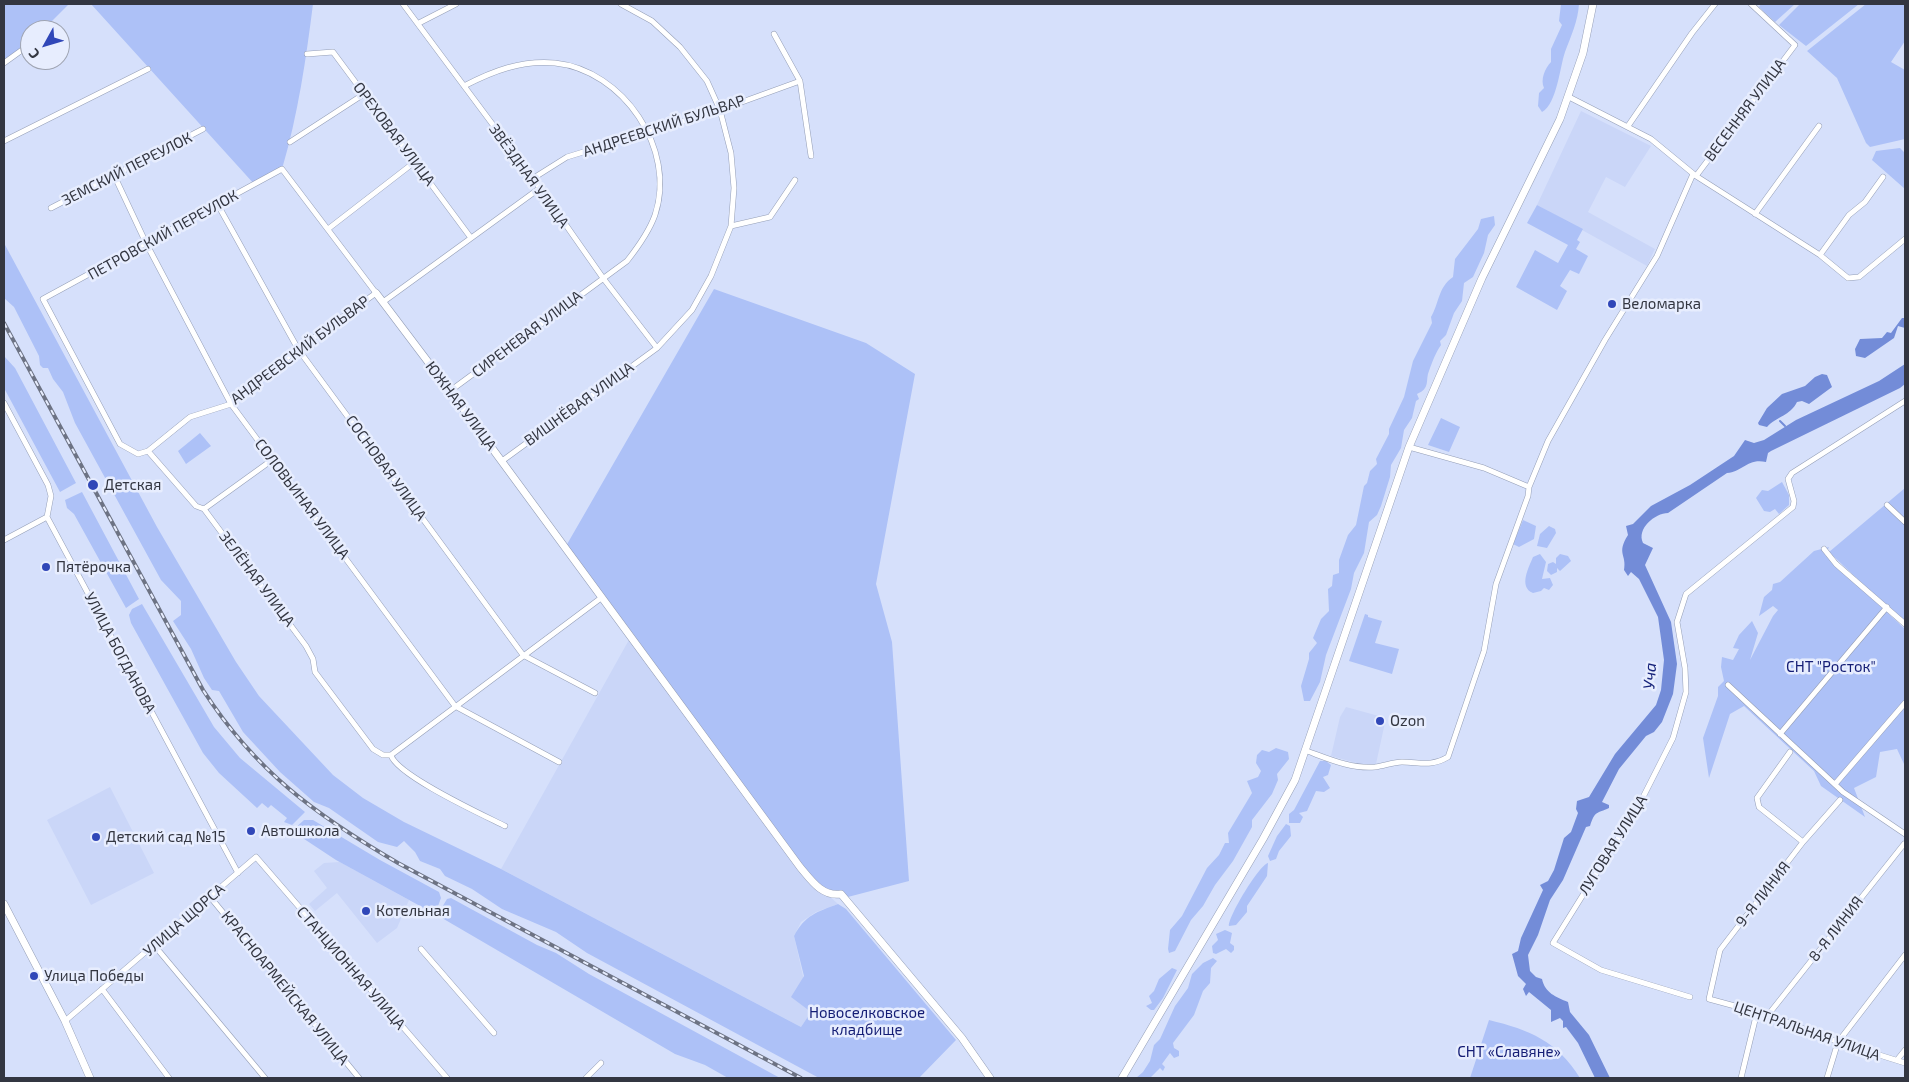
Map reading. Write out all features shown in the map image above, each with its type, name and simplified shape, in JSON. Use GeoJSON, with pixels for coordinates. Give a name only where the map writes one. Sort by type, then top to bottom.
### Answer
{"type":"FeatureCollection","features":[{"type":"Feature","properties":{"kind":"street","name":"ЗВЁЗДНАЯ УЛИЦА"},"geometry":{"type":"LineString","coordinates":[[403,4],[540,188],[603,278],[657,348]]}},
{"type":"Feature","properties":{"kind":"street"},"geometry":{"type":"LineString","coordinates":[[419,23],[456,4]]}},
{"type":"Feature","properties":{"kind":"street","name":"ВИШНЁВАЯ УЛИЦА"},"geometry":{"type":"LineString","coordinates":[[502,461],[657,348],[692,310],[711,276],[731,226],[734,188],[731,153],[720,110],[707,81],[680,47],[652,21],[622,4]]}},
{"type":"Feature","properties":{"kind":"street"},"geometry":{"type":"LineString","coordinates":[[1122,1078],[1287,797],[1307,750],[1409,447],[1478,286],[1569,97],[1583,53],[1593,4]]}},
{"type":"Feature","properties":{"kind":"street"},"geometry":{"type":"LineString","coordinates":[[1628,126],[1692,33],[1715,4]]}},
{"type":"Feature","properties":{"kind":"street","name":"ВЕСЕННЯЯ УЛИЦА"},"geometry":{"type":"LineString","coordinates":[[1307,750],[1349,766],[1376,767],[1397,762],[1428,765],[1448,757],[1484,651],[1496,584],[1528,496],[1529,487],[1557,425],[1605,340],[1657,256],[1695,175],[1795,45],[1751,4]]}},
{"type":"Feature","properties":{"kind":"street"},"geometry":{"type":"LineString","coordinates":[[774,34],[800,81],[810,156]]}},
{"type":"Feature","properties":{"kind":"street"},"geometry":{"type":"LineString","coordinates":[[4,63],[20,51]]}},
{"type":"Feature","properties":{"kind":"street","name":"ОРЕХОВАЯ УЛИЦА"},"geometry":{"type":"LineString","coordinates":[[307,54],[333,52],[416,161],[470,238]]}},
{"type":"Feature","properties":{"kind":"street","name":"СИРЕНЕВАЯ УЛИЦА"},"geometry":{"type":"LineString","coordinates":[[450,391],[627,261],[641,243],[655,216],[660,190],[657,160],[647,132],[632,106],[606,82],[580,69],[555,64],[522,64],[485,74],[464,86]]}},
{"type":"Feature","properties":{"kind":"street"},"geometry":{"type":"LineString","coordinates":[[4,140],[148,69]]}},
{"type":"Feature","properties":{"kind":"street","name":"АНДРЕЕВСКИЙ БУЛЬВАР"},"geometry":{"type":"LineString","coordinates":[[532,179],[567,157],[720,110],[800,81]]}},
{"type":"Feature","properties":{"kind":"street"},"geometry":{"type":"LineString","coordinates":[[290,142],[364,94]]}},
{"type":"Feature","properties":{"kind":"street"},"geometry":{"type":"LineString","coordinates":[[1569,97],[1652,139],[1695,175],[1820,255],[1848,278],[1854,279],[1905,239]]}},
{"type":"Feature","properties":{"kind":"street"},"geometry":{"type":"LineString","coordinates":[[1755,214],[1819,126]]}},
{"type":"Feature","properties":{"kind":"street","name":"ЗЕМСКИЙ ПЕРЕУЛОК"},"geometry":{"type":"LineString","coordinates":[[51,208],[203,129]]}},
{"type":"Feature","properties":{"kind":"street"},"geometry":{"type":"LineString","coordinates":[[328,229],[416,161]]}},
{"type":"Feature","properties":{"kind":"street","name":"ЮЖНАЯ УЛИЦА"},"geometry":{"type":"LineString","coordinates":[[282,169],[502,461],[800,867],[819,888],[834,895],[841,894],[962,1038],[990,1078]]}},
{"type":"Feature","properties":{"kind":"street","name":"ПЕТРОВСКИЙ ПЕРЕУЛОК"},"geometry":{"type":"LineString","coordinates":[[148,451],[138,454],[120,444],[43,300],[282,169]]}},
{"type":"Feature","properties":{"kind":"street","name":"СОЛОВЬИНАЯ УЛИЦА"},"geometry":{"type":"LineString","coordinates":[[114,176],[146,243],[231,404],[455,706],[559,762]]}},
{"type":"Feature","properties":{"kind":"street"},"geometry":{"type":"LineString","coordinates":[[1820,255],[1849,215],[1865,202],[1882,177]]}},
{"type":"Feature","properties":{"kind":"street"},"geometry":{"type":"LineString","coordinates":[[731,226],[770,217],[795,180]]}},
{"type":"Feature","properties":{"kind":"street","name":"АНДРЕЕВСКИЙ БУЛЬВАР"},"geometry":{"type":"LineString","coordinates":[[383,302],[540,188]]}},
{"type":"Feature","properties":{"kind":"street","name":"СОСНОВАЯ УЛИЦА"},"geometry":{"type":"LineString","coordinates":[[218,204],[298,349],[522,655],[595,693]]}},
{"type":"Feature","properties":{"kind":"street","name":"АНДРЕЕВСКИЙ БУЛЬВАР"},"geometry":{"type":"LineString","coordinates":[[148,451],[190,416],[231,404],[298,349],[376,293]]}},
{"type":"Feature","properties":{"kind":"street","name":"ЛУГОВАЯ УЛИЦА"},"geometry":{"type":"LineString","coordinates":[[1690,997],[1601,970],[1553,943],[1639,805],[1673,738],[1684,704],[1687,682],[1677,629],[1682,601],[1686,594],[1793,507],[1794,501],[1788,479],[1792,474],[1905,401]]}},
{"type":"Feature","properties":{"kind":"street"},"geometry":{"type":"LineString","coordinates":[[4,403],[48,485],[50,496],[46,517],[4,540]]}},
{"type":"Feature","properties":{"kind":"street"},"geometry":{"type":"LineString","coordinates":[[1409,447],[1484,468],[1529,487]]}},
{"type":"Feature","properties":{"kind":"street","name":"ЗЕЛЁНАЯ УЛИЦА"},"geometry":{"type":"LineString","coordinates":[[148,451],[196,506],[204,509],[306,646],[313,659],[315,672],[373,749],[383,756],[391,755],[398,766],[413,776],[505,826]]}},
{"type":"Feature","properties":{"kind":"street"},"geometry":{"type":"LineString","coordinates":[[204,509],[272,460]]}},
{"type":"Feature","properties":{"kind":"street"},"geometry":{"type":"LineString","coordinates":[[1887,505],[1905,522]]}},
{"type":"Feature","properties":{"kind":"street","name":"УЛИЦА БОГДАНОВА"},"geometry":{"type":"LineString","coordinates":[[46,517],[238,873]]}},
{"type":"Feature","properties":{"kind":"street"},"geometry":{"type":"LineString","coordinates":[[1824,549],[1836,564],[1905,624]]}},
{"type":"Feature","properties":{"kind":"street"},"geometry":{"type":"LineString","coordinates":[[391,755],[522,655],[601,598]]}},
{"type":"Feature","properties":{"kind":"street"},"geometry":{"type":"LineString","coordinates":[[1780,734],[1887,607]]}},
{"type":"Feature","properties":{"kind":"street"},"geometry":{"type":"LineString","coordinates":[[1728,685],[1836,783],[1843,792],[1905,834]]}},
{"type":"Feature","properties":{"kind":"street"},"geometry":{"type":"LineString","coordinates":[[1836,783],[1905,703]]}},
{"type":"Feature","properties":{"kind":"street"},"geometry":{"type":"LineString","coordinates":[[1790,752],[1757,798],[1759,807],[1803,842]]}},
{"type":"Feature","properties":{"kind":"street","name":"9-Я ЛИНИЯ"},"geometry":{"type":"LineString","coordinates":[[1709,999],[1720,950],[1803,842],[1840,800]]}},
{"type":"Feature","properties":{"kind":"street","name":"8-Я ЛИНИЯ"},"geometry":{"type":"LineString","coordinates":[[1768,1015],[1904,844]]}},
{"type":"Feature","properties":{"kind":"street","name":"УЛИЦА ЩОРСА"},"geometry":{"type":"LineString","coordinates":[[66,1021],[211,898],[256,857]]}},
{"type":"Feature","properties":{"kind":"street","name":"СТАНЦИОННАЯ УЛИЦА"},"geometry":{"type":"LineString","coordinates":[[256,857],[447,1078]]}},
{"type":"Feature","properties":{"kind":"street","name":"КРАСНОАРМЕЙСКАЯ УЛИЦА"},"geometry":{"type":"LineString","coordinates":[[211,898],[358,1078]]}},
{"type":"Feature","properties":{"kind":"street"},"geometry":{"type":"LineString","coordinates":[[4,904],[66,1021],[90,1078]]}},
{"type":"Feature","properties":{"kind":"street"},"geometry":{"type":"LineString","coordinates":[[154,945],[265,1078]]}},
{"type":"Feature","properties":{"kind":"street"},"geometry":{"type":"LineString","coordinates":[[421,949],[494,1033]]}},
{"type":"Feature","properties":{"kind":"street"},"geometry":{"type":"LineString","coordinates":[[1827,1078],[1838,1042],[1905,955]]}},
{"type":"Feature","properties":{"kind":"street"},"geometry":{"type":"LineString","coordinates":[[102,989],[169,1078]]}},
{"type":"Feature","properties":{"kind":"street","name":"ЦЕНТРАЛЬНАЯ УЛИЦА"},"geometry":{"type":"LineString","coordinates":[[1709,999],[1768,1015],[1838,1042],[1905,1063]]}},
{"type":"Feature","properties":{"kind":"street"},"geometry":{"type":"LineString","coordinates":[[1741,1078],[1757,1012]]}},
{"type":"Feature","properties":{"kind":"street"},"geometry":{"type":"LineString","coordinates":[[1897,1060],[1905,1050]]}},
{"type":"Feature","properties":{"kind":"street"},"geometry":{"type":"LineString","coordinates":[[586,1078],[601,1063]]}},
{"type":"Feature","properties":{"kind":"shaded area"},"geometry":{"type":"Polygon","coordinates":[[[1581,111],[1651,146],[1625,187],[1606,177],[1588,212],[1655,249],[1647,266],[1537,205],[1581,111]]]}},
{"type":"Feature","properties":{"kind":"shaded area"},"geometry":{"type":"Polygon","coordinates":[[[1902,318],[1905,318],[1905,328],[1898,326],[1894,338],[1865,358],[1856,356],[1855,349],[1860,339],[1882,338],[1887,332],[1891,333],[1902,318]]]}},
{"type":"Feature","properties":{"kind":"shaded area"},"geometry":{"type":"Polygon","coordinates":[[[1905,364],[1905,384],[1900,388],[1771,451],[1768,453],[1766,462],[1750,463],[1727,473],[1668,513],[1653,519],[1644,527],[1642,532],[1643,543],[1653,548],[1645,565],[1671,622],[1677,664],[1673,694],[1662,722],[1654,732],[1646,736],[1619,769],[1602,802],[1609,805],[1609,808],[1597,813],[1593,817],[1590,826],[1586,827],[1563,880],[1550,900],[1538,935],[1528,955],[1530,971],[1536,977],[1542,979],[1543,984],[1552,994],[1568,1002],[1570,1012],[1589,1035],[1610,1078],[1595,1078],[1578,1043],[1566,1027],[1563,1028],[1563,1021],[1560,1018],[1551,1022],[1551,1010],[1529,992],[1526,996],[1523,989],[1526,984],[1518,976],[1512,954],[1518,951],[1521,938],[1543,890],[1540,885],[1548,881],[1554,870],[1564,838],[1571,832],[1578,813],[1576,809],[1577,801],[1589,797],[1615,754],[1656,705],[1661,690],[1664,660],[1658,617],[1639,579],[1631,572],[1628,576],[1624,570],[1622,550],[1628,535],[1626,526],[1633,524],[1651,506],[1690,485],[1734,456],[1745,440],[1754,443],[1764,440],[1796,420],[1879,381],[1905,364]]]}},
{"type":"Feature","properties":{"kind":"shaded area"},"geometry":{"type":"Polygon","coordinates":[[[1822,374],[1827,375],[1832,387],[1809,404],[1802,401],[1797,402],[1791,410],[1767,427],[1759,425],[1758,423],[1767,408],[1782,394],[1805,386],[1815,377],[1822,374]]]}},
{"type":"Feature","properties":{"kind":"shaded area"},"geometry":{"type":"Polygon","coordinates":[[[630,638],[826,893],[838,904],[816,912],[801,922],[794,936],[811,1012],[801,1027],[501,869],[630,638]]]}},
{"type":"Feature","properties":{"kind":"shaded area"},"geometry":{"type":"Polygon","coordinates":[[[1346,707],[1386,718],[1376,764],[1360,764],[1331,756],[1340,717],[1346,707]]]}},
{"type":"Feature","properties":{"kind":"shaded area","name":"Детский сад №15"},"geometry":{"type":"Polygon","coordinates":[[[110,787],[154,873],[91,905],[47,820],[110,787]]]}},
{"type":"Feature","properties":{"kind":"shaded area"},"geometry":{"type":"Polygon","coordinates":[[[340,862],[409,900],[397,928],[377,943],[337,893],[315,911],[309,904],[327,888],[314,871],[324,863],[340,862]]]}},
{"type":"Feature","properties":{"kind":"green space"},"geometry":{"type":"Polygon","coordinates":[[[4,4],[69,4],[53,20],[20,20],[20,50],[4,63],[4,4]]]}},
{"type":"Feature","properties":{"kind":"green space"},"geometry":{"type":"Polygon","coordinates":[[[91,4],[313,4],[297,108],[282,169],[255,185],[91,4]]]}},
{"type":"Feature","properties":{"kind":"green space"},"geometry":{"type":"Polygon","coordinates":[[[1561,4],[1579,4],[1555,93],[1547,108],[1542,112],[1538,106],[1539,93],[1544,88],[1544,74],[1551,62],[1551,49],[1562,25],[1559,21],[1561,4]]]}},
{"type":"Feature","properties":{"kind":"green space"},"geometry":{"type":"Polygon","coordinates":[[[1761,4],[1795,4],[1775,22],[1759,7],[1761,4]]]}},
{"type":"Feature","properties":{"kind":"green space"},"geometry":{"type":"Polygon","coordinates":[[[1800,4],[1859,4],[1806,46],[1779,25],[1800,4]]]}},
{"type":"Feature","properties":{"kind":"green space"},"geometry":{"type":"Polygon","coordinates":[[[1866,4],[1905,4],[1905,41],[1891,62],[1905,70],[1905,139],[1870,147],[1866,143],[1837,78],[1807,51],[1866,4]]]}},
{"type":"Feature","properties":{"kind":"green space"},"geometry":{"type":"Polygon","coordinates":[[[1900,148],[1905,153],[1905,189],[1872,160],[1876,151],[1900,148]]]}},
{"type":"Feature","properties":{"kind":"green space"},"geometry":{"type":"Polygon","coordinates":[[[1537,205],[1583,229],[1577,240],[1580,242],[1576,249],[1588,256],[1579,274],[1570,270],[1560,286],[1567,291],[1557,310],[1516,287],[1535,250],[1558,263],[1568,245],[1527,223],[1537,205]]]}},
{"type":"Feature","properties":{"kind":"green space"},"geometry":{"type":"Polygon","coordinates":[[[1494,216],[1495,225],[1488,235],[1484,253],[1473,277],[1464,283],[1462,301],[1454,313],[1446,335],[1440,341],[1441,345],[1430,368],[1427,384],[1417,394],[1419,399],[1416,401],[1412,418],[1404,430],[1401,448],[1391,465],[1390,477],[1381,506],[1377,515],[1369,522],[1364,553],[1354,573],[1351,589],[1326,655],[1320,682],[1310,701],[1304,701],[1301,686],[1309,653],[1317,643],[1313,638],[1321,619],[1329,611],[1328,589],[1332,586],[1333,575],[1339,573],[1339,560],[1348,535],[1356,525],[1364,486],[1367,483],[1370,471],[1377,464],[1376,459],[1389,434],[1389,429],[1404,397],[1413,361],[1432,323],[1431,317],[1444,286],[1453,277],[1455,259],[1478,229],[1481,219],[1494,216]]]}},
{"type":"Feature","properties":{"kind":"green space","name":"Новоселковское кладбище"},"geometry":{"type":"Polygon","coordinates":[[[4,243],[157,527],[236,662],[259,696],[333,775],[363,798],[404,822],[501,869],[801,1027],[811,1012],[791,997],[804,976],[794,936],[803,923],[812,915],[838,904],[846,909],[956,1040],[919,1078],[819,1078],[587,953],[556,932],[502,909],[472,889],[445,876],[440,869],[420,861],[415,852],[404,841],[397,847],[378,842],[329,808],[314,802],[280,772],[243,732],[219,691],[212,690],[204,678],[191,649],[173,621],[181,615],[181,601],[161,580],[75,423],[63,392],[53,379],[48,368],[43,368],[40,365],[39,356],[14,307],[4,298],[4,243]]]}},
{"type":"Feature","properties":{"kind":"green space"},"geometry":{"type":"Polygon","coordinates":[[[714,289],[866,343],[915,374],[876,584],[892,642],[909,881],[844,898],[819,888],[759,810],[634,635],[566,546],[714,289]]]}},
{"type":"Feature","properties":{"kind":"green space"},"geometry":{"type":"Polygon","coordinates":[[[4,356],[15,368],[76,483],[60,492],[4,388],[4,356]]]}},
{"type":"Feature","properties":{"kind":"green space"},"geometry":{"type":"Polygon","coordinates":[[[1441,418],[1460,427],[1449,452],[1428,445],[1441,418]]]}},
{"type":"Feature","properties":{"kind":"green space"},"geometry":{"type":"Polygon","coordinates":[[[200,433],[211,446],[186,464],[178,451],[200,433]]]}},
{"type":"Feature","properties":{"kind":"green space"},"geometry":{"type":"Polygon","coordinates":[[[1782,482],[1789,495],[1789,505],[1779,514],[1775,509],[1770,512],[1764,511],[1756,498],[1762,490],[1768,491],[1782,482]]]}},
{"type":"Feature","properties":{"kind":"green space"},"geometry":{"type":"Polygon","coordinates":[[[1905,488],[1905,624],[1829,552],[1905,488]]]}},
{"type":"Feature","properties":{"kind":"green space"},"geometry":{"type":"Polygon","coordinates":[[[82,492],[139,599],[126,608],[74,514],[67,508],[65,500],[82,492]]]}},
{"type":"Feature","properties":{"kind":"green space"},"geometry":{"type":"Polygon","coordinates":[[[1523,520],[1536,526],[1534,539],[1519,547],[1513,544],[1523,520]]]}},
{"type":"Feature","properties":{"kind":"green space"},"geometry":{"type":"Polygon","coordinates":[[[1549,526],[1555,529],[1556,533],[1547,548],[1537,546],[1540,534],[1549,526]]]}},
{"type":"Feature","properties":{"kind":"green space","name":"СНТ \"Росток\""},"geometry":{"type":"Polygon","coordinates":[[[1829,547],[1825,555],[1905,629],[1904,764],[1897,749],[1880,752],[1876,777],[1854,788],[1865,817],[1821,786],[1814,771],[1744,706],[1730,714],[1709,778],[1703,738],[1718,696],[1718,687],[1724,681],[1721,667],[1722,657],[1733,660],[1739,649],[1733,648],[1739,635],[1752,621],[1758,633],[1750,660],[1778,610],[1773,606],[1759,616],[1764,597],[1772,590],[1773,584],[1780,582],[1814,551],[1829,547]]]}},
{"type":"Feature","properties":{"kind":"green space"},"geometry":{"type":"Polygon","coordinates":[[[1540,554],[1546,562],[1542,579],[1550,578],[1553,585],[1549,590],[1544,588],[1533,593],[1526,586],[1526,576],[1533,557],[1540,554]]]}},
{"type":"Feature","properties":{"kind":"green space"},"geometry":{"type":"Polygon","coordinates":[[[1560,554],[1568,556],[1571,561],[1560,571],[1557,568],[1557,572],[1551,575],[1547,571],[1548,564],[1553,562],[1556,564],[1556,558],[1560,554]]]}},
{"type":"Feature","properties":{"kind":"green space"},"geometry":{"type":"Polygon","coordinates":[[[142,604],[214,727],[240,758],[305,812],[292,825],[284,822],[287,818],[271,805],[268,808],[262,803],[257,808],[219,773],[203,753],[131,623],[129,615],[132,609],[142,604]]]}},
{"type":"Feature","properties":{"kind":"green space"},"geometry":{"type":"Polygon","coordinates":[[[1365,614],[1368,617],[1382,621],[1375,643],[1399,649],[1392,674],[1349,661],[1365,614]]]}},
{"type":"Feature","properties":{"kind":"green space"},"geometry":{"type":"Polygon","coordinates":[[[1276,748],[1288,752],[1289,759],[1277,774],[1278,780],[1272,794],[1252,820],[1252,827],[1233,861],[1215,885],[1203,906],[1191,920],[1175,951],[1169,953],[1170,930],[1182,916],[1207,868],[1219,855],[1225,843],[1229,843],[1228,833],[1252,793],[1247,781],[1258,777],[1261,771],[1256,763],[1257,755],[1262,750],[1269,752],[1276,748]]]}},
{"type":"Feature","properties":{"kind":"green space"},"geometry":{"type":"Polygon","coordinates":[[[1320,761],[1326,761],[1331,765],[1328,775],[1323,777],[1330,788],[1324,792],[1316,791],[1307,811],[1299,813],[1303,817],[1300,823],[1289,823],[1289,814],[1294,810],[1320,761]]]}},
{"type":"Feature","properties":{"kind":"green space"},"geometry":{"type":"Polygon","coordinates":[[[304,820],[313,820],[439,892],[441,898],[438,906],[441,909],[447,899],[451,898],[537,945],[556,953],[589,974],[780,1078],[728,1078],[705,1065],[675,1054],[442,918],[336,860],[292,831],[304,820]]]}},
{"type":"Feature","properties":{"kind":"green space"},"geometry":{"type":"Polygon","coordinates":[[[1286,824],[1290,826],[1291,836],[1279,851],[1276,859],[1270,861],[1268,856],[1277,836],[1286,824]]]}},
{"type":"Feature","properties":{"kind":"green space"},"geometry":{"type":"Polygon","coordinates":[[[1268,863],[1267,876],[1247,906],[1247,912],[1236,925],[1229,926],[1233,913],[1245,892],[1258,872],[1268,863]]]}},
{"type":"Feature","properties":{"kind":"green space"},"geometry":{"type":"Polygon","coordinates":[[[1225,930],[1232,933],[1230,943],[1234,946],[1234,950],[1231,953],[1226,949],[1216,954],[1213,953],[1212,946],[1218,940],[1216,934],[1225,930]]]}},
{"type":"Feature","properties":{"kind":"green space"},"geometry":{"type":"Polygon","coordinates":[[[1213,958],[1217,961],[1211,968],[1210,983],[1203,991],[1194,1015],[1173,1043],[1174,1048],[1179,1051],[1179,1056],[1174,1058],[1170,1053],[1162,1064],[1165,1067],[1163,1071],[1160,1068],[1150,1078],[1136,1078],[1143,1072],[1150,1061],[1154,1045],[1160,1039],[1175,1006],[1188,988],[1192,974],[1203,963],[1213,958]]]}},
{"type":"Feature","properties":{"kind":"green space"},"geometry":{"type":"Polygon","coordinates":[[[1172,968],[1177,970],[1163,998],[1154,1010],[1151,1010],[1146,1006],[1152,1003],[1149,996],[1154,991],[1159,979],[1172,968]]]}},
{"type":"Feature","properties":{"kind":"green space","name":"СНТ «Славяне»"},"geometry":{"type":"Polygon","coordinates":[[[1489,1020],[1530,1033],[1552,1046],[1571,1065],[1580,1078],[1470,1078],[1489,1020]]]}},
{"type":"Feature","properties":{"kind":"waterway"},"geometry":{"type":"LineString","coordinates":[[1780,421],[1785,426]]}},
{"type":"Feature","properties":{"kind":"railway"},"geometry":{"type":"LineString","coordinates":[[4,323],[203,690],[223,719],[266,768],[314,809],[398,863],[801,1078]]}},
{"type":"Feature","properties":{"kind":"place","name":"Веломарка"},"geometry":{"type":"Point","coordinates":[1612,304]}},
{"type":"Feature","properties":{"kind":"place","name":"Детская"},"geometry":{"type":"Point","coordinates":[93,485]}},
{"type":"Feature","properties":{"kind":"place","name":"Пятёрочка"},"geometry":{"type":"Point","coordinates":[46,567]}},
{"type":"Feature","properties":{"kind":"place","name":"Ozon"},"geometry":{"type":"Point","coordinates":[1380,721]}},
{"type":"Feature","properties":{"kind":"place","name":"Автошкола"},"geometry":{"type":"Point","coordinates":[251,831]}},
{"type":"Feature","properties":{"kind":"place","name":"Детский сад №15"},"geometry":{"type":"Point","coordinates":[96,837]}},
{"type":"Feature","properties":{"kind":"place","name":"Котельная"},"geometry":{"type":"Point","coordinates":[366,911]}},
{"type":"Feature","properties":{"kind":"place","name":"Улица Победы"},"geometry":{"type":"Point","coordinates":[34,976]}},
{"type":"Feature","properties":{"kind":"water label","name":"Уча"},"geometry":{"type":"Point","coordinates":[1650,676]}}]}
